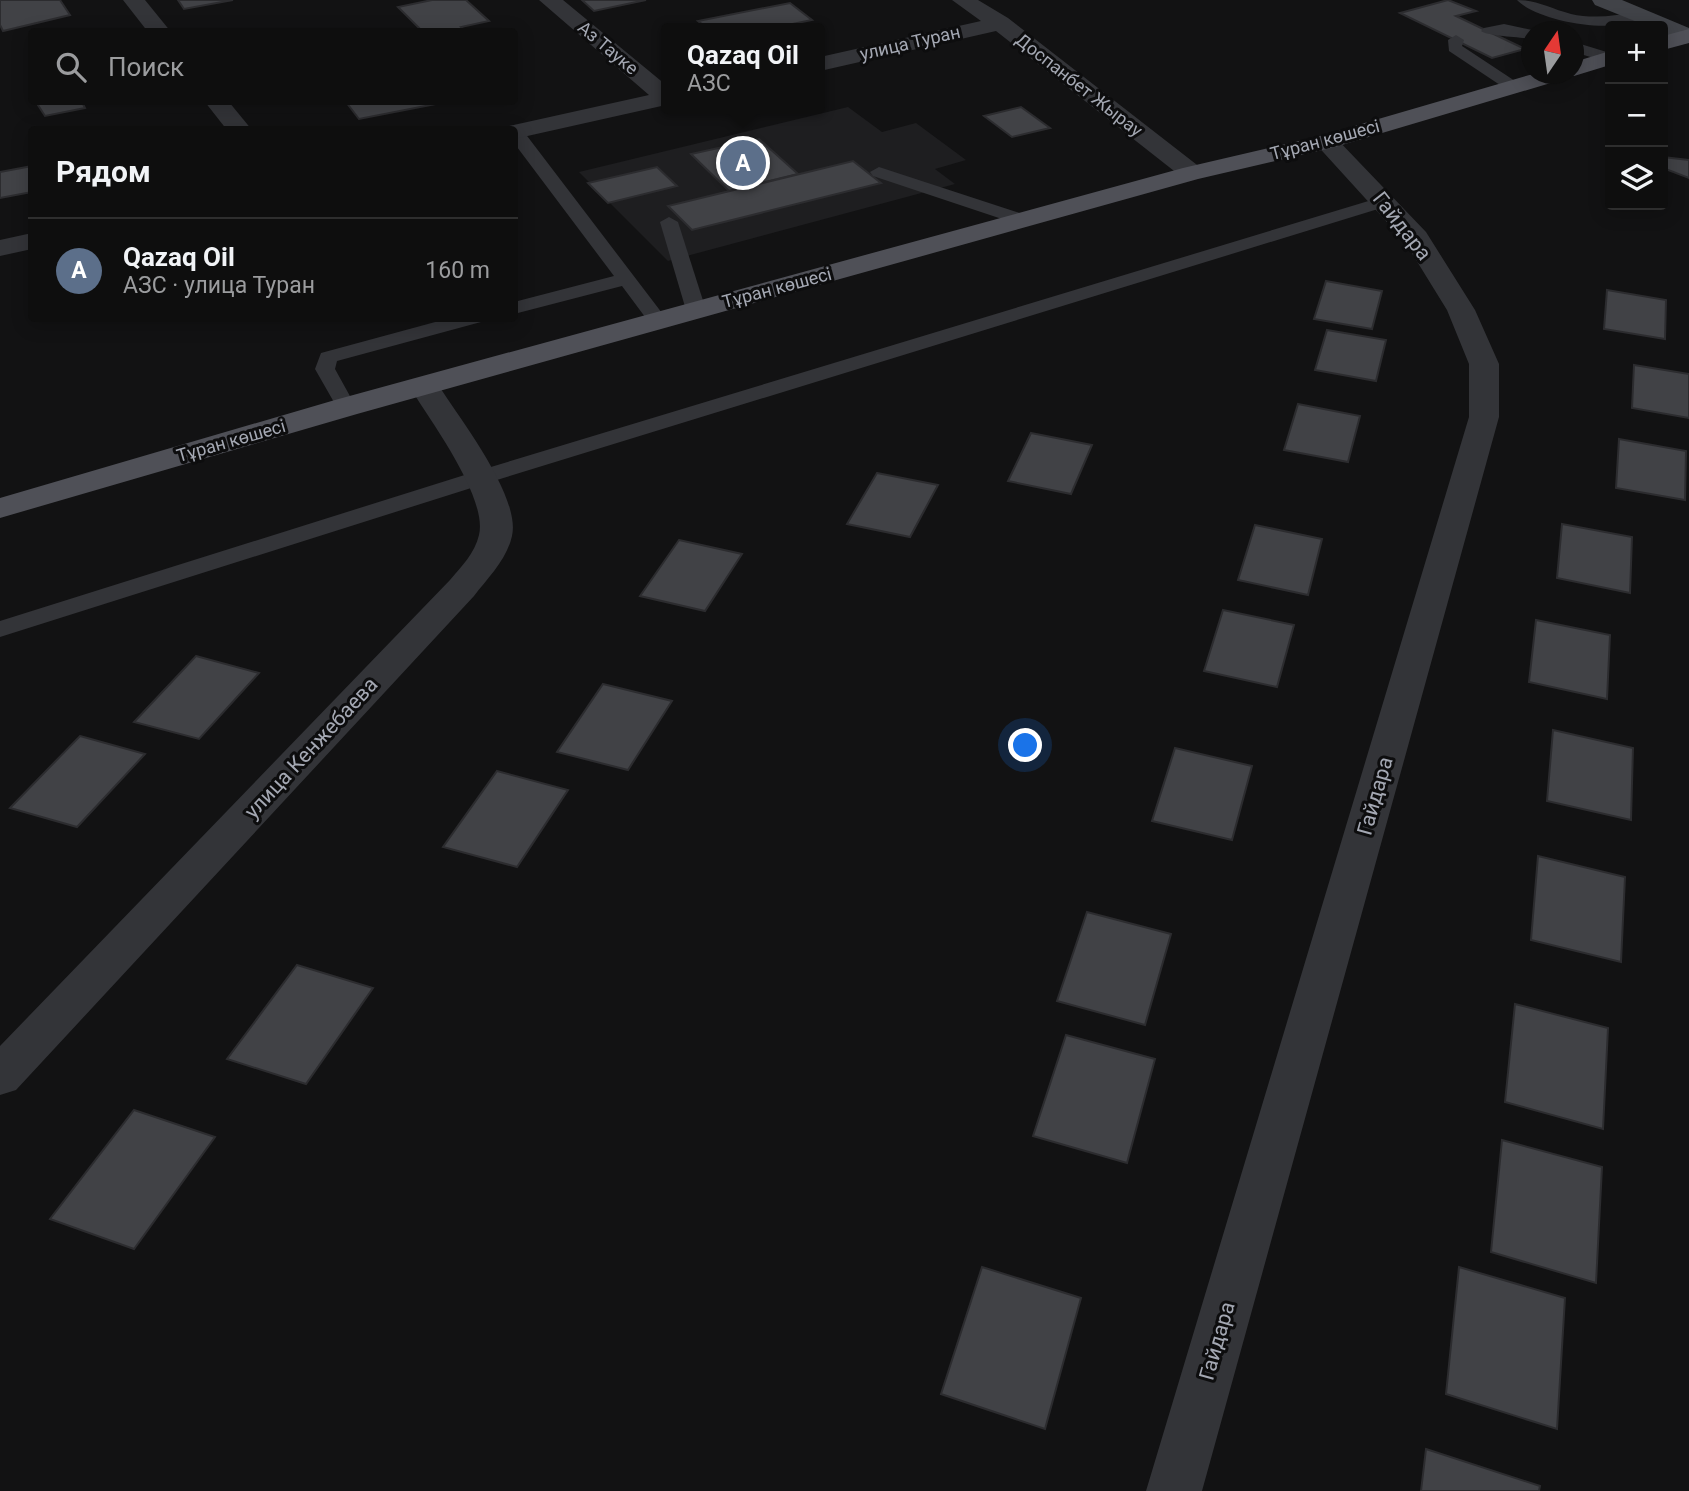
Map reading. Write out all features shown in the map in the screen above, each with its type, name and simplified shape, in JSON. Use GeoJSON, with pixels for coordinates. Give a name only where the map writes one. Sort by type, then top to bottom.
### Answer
{"type":"FeatureCollection","features":[{"type":"Feature","properties":{"kind":"main road"},"geometry":{"type":"LineString","coordinates":[[1668,42],[1689,36]]}},
{"type":"Feature","properties":{"kind":"main road"},"geometry":{"type":"LineString","coordinates":[[1584,65],[1605,59]]}},
{"type":"Feature","properties":{"kind":"main road","name":"Тұран көшесі"},"geometry":{"type":"LineString","coordinates":[[0,508],[345,407],[1192,173],[1326,142],[1521,84]]}},
{"type":"Feature","properties":{"kind":"street"},"geometry":{"type":"LineString","coordinates":[[134,0],[157,28]]}},
{"type":"Feature","properties":{"kind":"street","name":"Аз Тауке"},"geometry":{"type":"LineString","coordinates":[[550,0],[661,93]]}},
{"type":"Feature","properties":{"kind":"street","name":"Доспанбет Жырау"},"geometry":{"type":"LineString","coordinates":[[963,0],[1000,23],[1192,173]]}},
{"type":"Feature","properties":{"kind":"street"},"geometry":{"type":"LineString","coordinates":[[1604,0],[1689,36]]}},
{"type":"Feature","properties":{"kind":"street","name":"улица Туран"},"geometry":{"type":"LineString","coordinates":[[825,63],[1000,23]]}},
{"type":"Feature","properties":{"kind":"street"},"geometry":{"type":"LineString","coordinates":[[518,131],[661,98]]}},
{"type":"Feature","properties":{"kind":"street"},"geometry":{"type":"LineString","coordinates":[[219,105],[237,126]]}},
{"type":"Feature","properties":{"kind":"street","name":"Гайдара"},"geometry":{"type":"LineString","coordinates":[[1174,1491],[1484,417],[1484,364],[1461,310],[1416,238],[1385,201],[1326,142]]}},
{"type":"Feature","properties":{"kind":"street"},"geometry":{"type":"LineString","coordinates":[[0,248],[28,242]]}},
{"type":"Feature","properties":{"kind":"street","name":"улица Кенжебаева"},"geometry":{"type":"LineString","coordinates":[[0,1076],[462,588],[490,553],[497,524],[479,478],[424,386]]}},
{"type":"Feature","properties":{"kind":"lane"},"geometry":{"type":"LineString","coordinates":[[1524,0],[1552,14],[1582,21],[1611,22],[1638,15]]}},
{"type":"Feature","properties":{"kind":"lane"},"geometry":{"type":"LineString","coordinates":[[1489,32],[1504,29],[1521,33]]}},
{"type":"Feature","properties":{"kind":"lane"},"geometry":{"type":"LineString","coordinates":[[1456,40],[1454,48],[1512,86]]}},
{"type":"Feature","properties":{"kind":"lane"},"geometry":{"type":"LineString","coordinates":[[1584,50],[1605,57]]}},
{"type":"Feature","properties":{"kind":"lane"},"geometry":{"type":"LineString","coordinates":[[518,136],[659,321]]}},
{"type":"Feature","properties":{"kind":"lane"},"geometry":{"type":"LineString","coordinates":[[879,172],[1023,220]]}},
{"type":"Feature","properties":{"kind":"lane"},"geometry":{"type":"LineString","coordinates":[[0,629],[479,478],[1385,201]]}},
{"type":"Feature","properties":{"kind":"lane"},"geometry":{"type":"LineString","coordinates":[[670,222],[696,310]]}},
{"type":"Feature","properties":{"kind":"lane"},"geometry":{"type":"LineString","coordinates":[[518,307],[626,279]]}},
{"type":"Feature","properties":{"kind":"lane"},"geometry":{"type":"LineString","coordinates":[[345,407],[325,369],[328,357],[459,322]]}},
{"type":"Feature","properties":{"kind":"shaded area"},"geometry":{"type":"Polygon","coordinates":[[[848,107],[882,132],[916,123],[966,160],[935,169],[955,184],[668,261],[579,172],[825,114],[848,107]]]}},
{"type":"Feature","properties":{"kind":"building"},"geometry":{"type":"Polygon","coordinates":[[[0,0],[60,0],[70,15],[3,31],[0,25],[0,0]]]}},
{"type":"Feature","properties":{"kind":"building"},"geometry":{"type":"Polygon","coordinates":[[[178,0],[233,0],[184,9],[178,0]]]}},
{"type":"Feature","properties":{"kind":"building"},"geometry":{"type":"Polygon","coordinates":[[[432,0],[466,0],[489,21],[462,28],[419,28],[398,7],[432,0]]]}},
{"type":"Feature","properties":{"kind":"building"},"geometry":{"type":"Polygon","coordinates":[[[582,0],[646,0],[594,11],[582,0]]]}},
{"type":"Feature","properties":{"kind":"building"},"geometry":{"type":"Polygon","coordinates":[[[1448,0],[1476,11],[1456,16],[1521,47],[1521,50],[1492,58],[1400,13],[1448,0]]]}},
{"type":"Feature","properties":{"kind":"building"},"geometry":{"type":"Polygon","coordinates":[[[790,3],[812,20],[797,23],[698,21],[790,3]]]}},
{"type":"Feature","properties":{"kind":"building"},"geometry":{"type":"Polygon","coordinates":[[[38,105],[84,105],[85,108],[45,116],[38,105]]]}},
{"type":"Feature","properties":{"kind":"building"},"geometry":{"type":"Polygon","coordinates":[[[348,105],[431,105],[359,119],[348,105]]]}},
{"type":"Feature","properties":{"kind":"building"},"geometry":{"type":"Polygon","coordinates":[[[1021,107],[1050,128],[1012,137],[984,116],[1021,107]]]}},
{"type":"Feature","properties":{"kind":"building"},"geometry":{"type":"Polygon","coordinates":[[[759,139],[798,174],[729,191],[691,154],[759,139]]]}},
{"type":"Feature","properties":{"kind":"building"},"geometry":{"type":"Polygon","coordinates":[[[1668,158],[1689,160],[1689,178],[1668,170],[1668,158]]]}},
{"type":"Feature","properties":{"kind":"building"},"geometry":{"type":"Polygon","coordinates":[[[853,161],[881,183],[692,230],[668,206],[853,161]]]}},
{"type":"Feature","properties":{"kind":"building"},"geometry":{"type":"Polygon","coordinates":[[[28,167],[28,193],[0,198],[0,172],[28,167]]]}},
{"type":"Feature","properties":{"kind":"building"},"geometry":{"type":"Polygon","coordinates":[[[657,167],[677,186],[608,203],[588,183],[657,167]]]}},
{"type":"Feature","properties":{"kind":"building"},"geometry":{"type":"Polygon","coordinates":[[[1326,281],[1382,291],[1372,329],[1314,319],[1326,281]]]}},
{"type":"Feature","properties":{"kind":"building"},"geometry":{"type":"Polygon","coordinates":[[[1607,290],[1666,300],[1665,339],[1604,329],[1607,290]]]}},
{"type":"Feature","properties":{"kind":"building"},"geometry":{"type":"Polygon","coordinates":[[[1327,330],[1386,340],[1376,381],[1315,370],[1327,330]]]}},
{"type":"Feature","properties":{"kind":"building"},"geometry":{"type":"Polygon","coordinates":[[[1634,365],[1689,374],[1689,418],[1632,408],[1634,365]]]}},
{"type":"Feature","properties":{"kind":"building"},"geometry":{"type":"Polygon","coordinates":[[[1298,404],[1360,416],[1348,462],[1284,450],[1298,404]]]}},
{"type":"Feature","properties":{"kind":"building"},"geometry":{"type":"Polygon","coordinates":[[[1031,433],[1092,445],[1071,494],[1008,481],[1031,433]]]}},
{"type":"Feature","properties":{"kind":"building"},"geometry":{"type":"Polygon","coordinates":[[[1619,439],[1686,451],[1685,500],[1616,488],[1619,439]]]}},
{"type":"Feature","properties":{"kind":"building"},"geometry":{"type":"Polygon","coordinates":[[[877,473],[938,485],[910,537],[847,524],[877,473]]]}},
{"type":"Feature","properties":{"kind":"building"},"geometry":{"type":"Polygon","coordinates":[[[1562,524],[1632,537],[1630,593],[1557,578],[1562,524]]]}},
{"type":"Feature","properties":{"kind":"building"},"geometry":{"type":"Polygon","coordinates":[[[1255,525],[1322,539],[1308,595],[1238,580],[1255,525]]]}},
{"type":"Feature","properties":{"kind":"building"},"geometry":{"type":"Polygon","coordinates":[[[679,540],[742,554],[705,611],[640,596],[679,540]]]}},
{"type":"Feature","properties":{"kind":"building"},"geometry":{"type":"Polygon","coordinates":[[[1223,610],[1294,625],[1277,687],[1204,671],[1223,610]]]}},
{"type":"Feature","properties":{"kind":"building"},"geometry":{"type":"Polygon","coordinates":[[[1536,620],[1610,635],[1607,699],[1529,682],[1536,620]]]}},
{"type":"Feature","properties":{"kind":"building"},"geometry":{"type":"Polygon","coordinates":[[[196,656],[259,673],[199,739],[134,722],[196,656]]]}},
{"type":"Feature","properties":{"kind":"building"},"geometry":{"type":"Polygon","coordinates":[[[603,684],[672,701],[628,770],[557,752],[603,684]]]}},
{"type":"Feature","properties":{"kind":"building"},"geometry":{"type":"Polygon","coordinates":[[[1553,730],[1633,748],[1631,820],[1547,801],[1553,730]]]}},
{"type":"Feature","properties":{"kind":"building"},"geometry":{"type":"Polygon","coordinates":[[[80,736],[145,754],[77,827],[10,808],[80,736]]]}},
{"type":"Feature","properties":{"kind":"building"},"geometry":{"type":"Polygon","coordinates":[[[1175,748],[1252,766],[1232,840],[1152,821],[1175,748]]]}},
{"type":"Feature","properties":{"kind":"building"},"geometry":{"type":"Polygon","coordinates":[[[497,771],[568,790],[517,867],[443,847],[497,771]]]}},
{"type":"Feature","properties":{"kind":"building"},"geometry":{"type":"Polygon","coordinates":[[[1538,856],[1625,877],[1621,962],[1531,940],[1538,856]]]}},
{"type":"Feature","properties":{"kind":"building"},"geometry":{"type":"Polygon","coordinates":[[[1087,912],[1171,934],[1145,1025],[1057,1001],[1087,912]]]}},
{"type":"Feature","properties":{"kind":"building"},"geometry":{"type":"Polygon","coordinates":[[[297,965],[373,988],[306,1084],[227,1059],[297,965]]]}},
{"type":"Feature","properties":{"kind":"building"},"geometry":{"type":"Polygon","coordinates":[[[1515,1004],[1608,1028],[1603,1129],[1505,1102],[1515,1004]]]}},
{"type":"Feature","properties":{"kind":"building"},"geometry":{"type":"Polygon","coordinates":[[[1066,1035],[1155,1059],[1127,1163],[1033,1136],[1066,1035]]]}},
{"type":"Feature","properties":{"kind":"building"},"geometry":{"type":"Polygon","coordinates":[[[134,1110],[215,1137],[134,1249],[50,1219],[134,1110]]]}},
{"type":"Feature","properties":{"kind":"building"},"geometry":{"type":"Polygon","coordinates":[[[1502,1140],[1602,1167],[1596,1283],[1491,1252],[1502,1140]]]}},
{"type":"Feature","properties":{"kind":"building"},"geometry":{"type":"Polygon","coordinates":[[[982,1267],[1081,1298],[1045,1429],[941,1394],[982,1267]]]}},
{"type":"Feature","properties":{"kind":"building"},"geometry":{"type":"Polygon","coordinates":[[[1459,1267],[1565,1298],[1557,1429],[1446,1394],[1459,1267]]]}},
{"type":"Feature","properties":{"kind":"building"},"geometry":{"type":"Polygon","coordinates":[[[1426,1449],[1540,1486],[1539,1491],[1421,1491],[1426,1449]]]}},
{"type":"Feature","properties":{"kind":"place","name":"Qazaq Oil"},"geometry":{"type":"Point","coordinates":[743,163]}}]}
